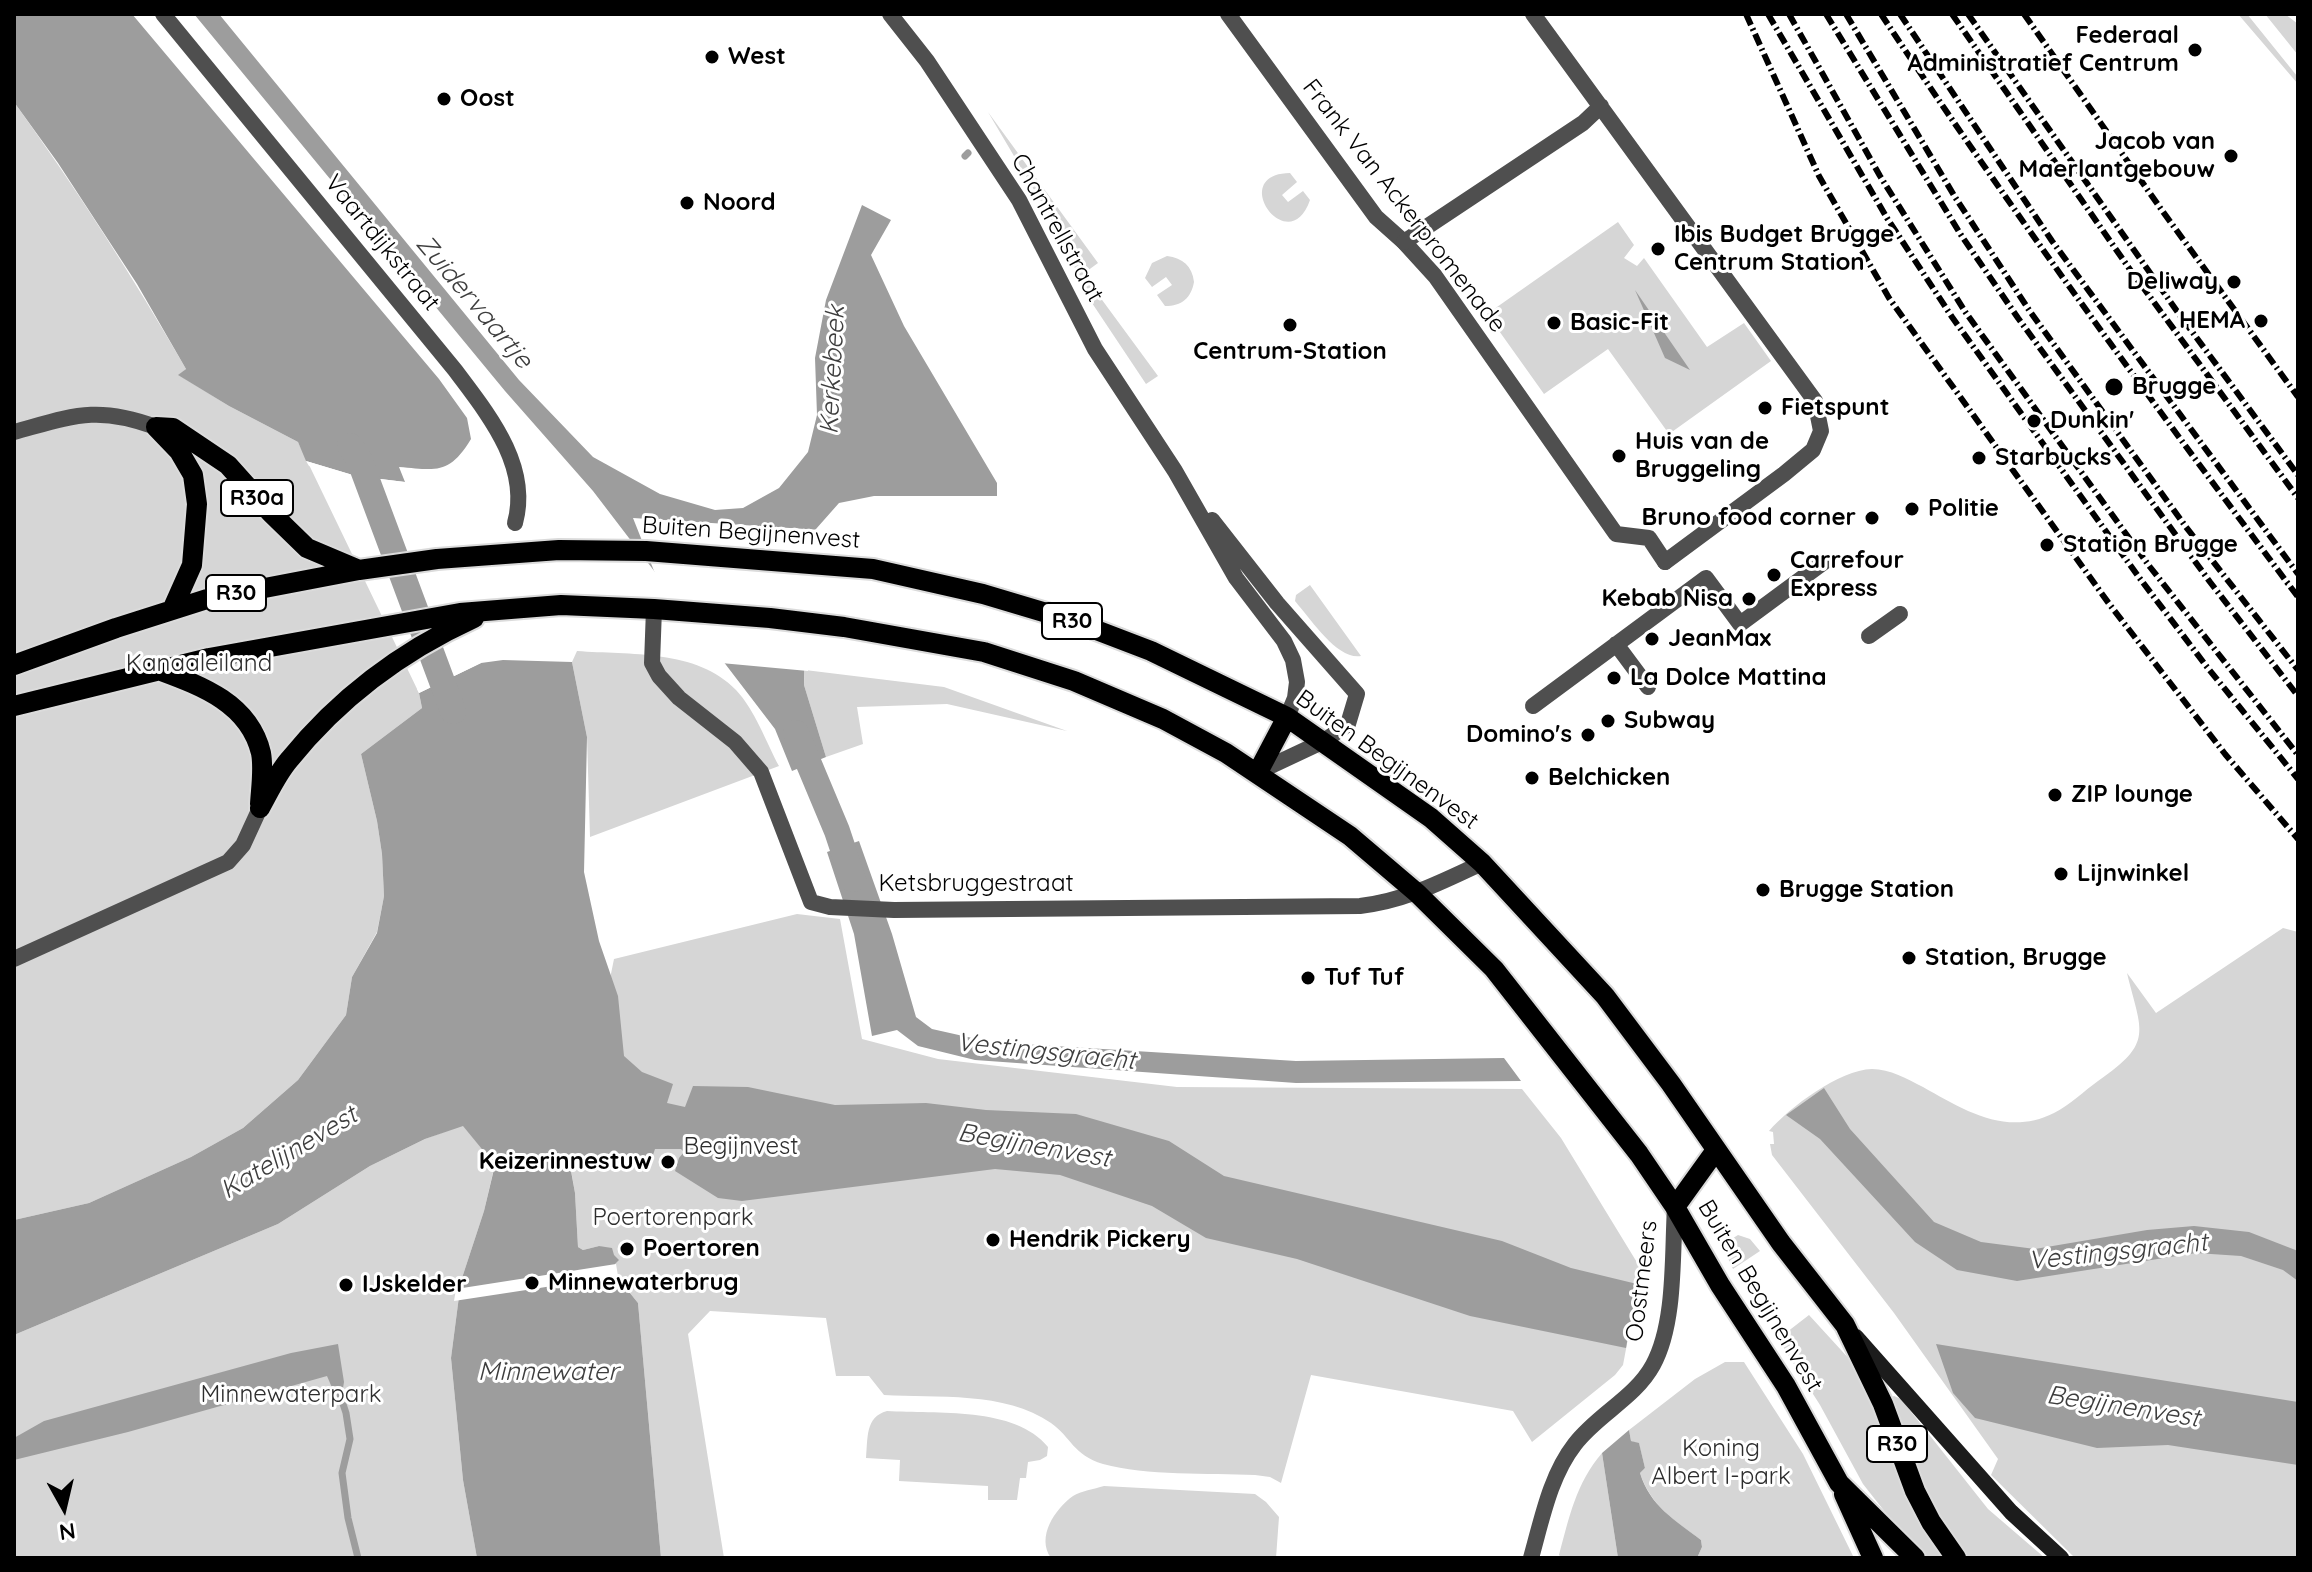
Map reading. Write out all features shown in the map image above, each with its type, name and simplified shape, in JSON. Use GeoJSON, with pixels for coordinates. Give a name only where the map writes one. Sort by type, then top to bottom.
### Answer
{"type":"FeatureCollection","features":[{"type":"Feature","properties":{"kind":"main road","name":"R30a"},"geometry":{"type":"LineString","coordinates":[[156,427],[173,428],[228,465],[307,548],[359,570]]}},
{"type":"Feature","properties":{"kind":"main road","name":"R30a"},"geometry":{"type":"LineString","coordinates":[[156,427],[179,451],[193,475],[197,504],[192,565],[172,610]]}},
{"type":"Feature","properties":{"kind":"main road","name":"Buiten Begijnenvest"},"geometry":{"type":"LineString","coordinates":[[359,570],[437,559],[559,550],[646,551],[873,569],[983,594],[1070,620],[1151,651],[1287,717],[1431,818],[1482,863],[1605,996],[1671,1084],[1781,1243],[1845,1325],[1883,1404],[1915,1491],[1931,1522],[1956,1558]]}},
{"type":"Feature","properties":{"kind":"main road","name":"R30"},"geometry":{"type":"LineString","coordinates":[[14,665],[207,599],[359,570]]}},
{"type":"Feature","properties":{"kind":"main road","name":"Buiten Begijnenvest"},"geometry":{"type":"LineString","coordinates":[[462,618],[491,610],[561,605],[661,609],[844,627],[984,652],[1074,681],[1163,719],[1258,772],[1350,836],[1417,893],[1494,969],[1639,1154],[1675,1207],[1720,1285],[1786,1386],[1839,1483],[1915,1558]]}},
{"type":"Feature","properties":{"kind":"main road","name":"R30"},"geometry":{"type":"LineString","coordinates":[[14,706],[156,669],[386,625],[462,618]]}},
{"type":"Feature","properties":{"kind":"main road"},"geometry":{"type":"LineString","coordinates":[[260,808],[287,762],[330,713],[401,656],[462,618]]}},
{"type":"Feature","properties":{"kind":"main road"},"geometry":{"type":"LineString","coordinates":[[156,669],[226,699],[241,714],[261,752],[260,808]]}},
{"type":"Feature","properties":{"kind":"main road"},"geometry":{"type":"LineString","coordinates":[[1258,772],[1287,717]]}},
{"type":"Feature","properties":{"kind":"main road"},"geometry":{"type":"LineString","coordinates":[[1675,1207],[1716,1150]]}},
{"type":"Feature","properties":{"kind":"main road","name":"R30"},"geometry":{"type":"LineString","coordinates":[[1845,1325],[2011,1512],[2061,1558]]}},
{"type":"Feature","properties":{"kind":"main road","name":"R30"},"geometry":{"type":"LineString","coordinates":[[1839,1483],[1873,1558]]}},
{"type":"Feature","properties":{"kind":"street","name":"Vaartdijkstraat"},"geometry":{"type":"LineString","coordinates":[[163,14],[455,370],[496,425],[513,465],[519,509],[515,523]]}},
{"type":"Feature","properties":{"kind":"street","name":"Chantrellstraat"},"geometry":{"type":"LineString","coordinates":[[890,14],[927,61],[1019,200],[1095,349],[1175,471],[1236,578],[1284,641],[1293,660],[1297,682],[1295,698],[1287,717]]}},
{"type":"Feature","properties":{"kind":"street","name":"Frank Van Ackerpromenade"},"geometry":{"type":"LineString","coordinates":[[1228,14],[1376,217],[1435,276],[1616,534],[1649,538],[1665,562],[1794,466],[1813,450],[1821,431],[1815,401],[1601,106]]}},
{"type":"Feature","properties":{"kind":"street"},"geometry":{"type":"LineString","coordinates":[[1404,242],[1583,123],[1601,106],[1533,14]]}},
{"type":"Feature","properties":{"kind":"street","name":"R30a"},"geometry":{"type":"LineString","coordinates":[[14,432],[70,416],[98,413],[126,416],[156,427]]}},
{"type":"Feature","properties":{"kind":"street","name":"Chantrellstraat"},"geometry":{"type":"LineString","coordinates":[[1175,471],[1277,603],[1357,694],[1348,724],[1324,741],[1258,772]]}},
{"type":"Feature","properties":{"kind":"street"},"geometry":{"type":"LineString","coordinates":[[1533,706],[1616,644],[1675,592],[1706,578],[1740,624],[1824,562]]}},
{"type":"Feature","properties":{"kind":"street","name":"Ketsbruggestraat"},"geometry":{"type":"LineString","coordinates":[[661,609],[652,642],[652,663],[679,698],[735,742],[761,772],[811,902],[830,907],[894,910],[1360,906],[1389,903],[1482,863]]}},
{"type":"Feature","properties":{"kind":"street"},"geometry":{"type":"LineString","coordinates":[[1869,636],[1900,614]]}},
{"type":"Feature","properties":{"kind":"street"},"geometry":{"type":"LineString","coordinates":[[1616,644],[1648,687]]}},
{"type":"Feature","properties":{"kind":"street"},"geometry":{"type":"LineString","coordinates":[[14,959],[228,862],[243,845],[260,808]]}},
{"type":"Feature","properties":{"kind":"street","name":"Oostmeers"},"geometry":{"type":"LineString","coordinates":[[1531,1558],[1548,1496],[1565,1460],[1577,1442],[1638,1387],[1660,1348],[1666,1324],[1675,1207]]}},
{"type":"Feature","properties":{"kind":"green space"},"geometry":{"type":"Polygon","coordinates":[[[2238,14],[2247,14],[2297,76],[2298,84],[2238,14]]]}},
{"type":"Feature","properties":{"kind":"green space"},"geometry":{"type":"Polygon","coordinates":[[[2265,14],[2285,14],[2298,24],[2298,55],[2265,14]]]}},
{"type":"Feature","properties":{"kind":"green space","name":"Kanaaleiland"},"geometry":{"type":"Polygon","coordinates":[[[14,102],[82,200],[145,301],[186,369],[179,375],[229,406],[298,442],[419,693],[422,708],[361,754],[377,821],[384,896],[377,932],[352,977],[346,1015],[298,1080],[243,1128],[191,1157],[89,1203],[14,1220],[14,102]]]}},
{"type":"Feature","properties":{"kind":"green space"},"geometry":{"type":"Polygon","coordinates":[[[988,112],[1098,263],[1083,274],[1158,376],[1146,384],[1092,303],[1050,217],[988,112]]]}},
{"type":"Feature","properties":{"kind":"green space"},"geometry":{"type":"Polygon","coordinates":[[[1290,173],[1297,182],[1282,195],[1288,202],[1303,191],[1310,200],[1300,216],[1289,222],[1278,219],[1268,210],[1263,198],[1263,186],[1272,177],[1290,173]]]}},
{"type":"Feature","properties":{"kind":"green space"},"geometry":{"type":"Polygon","coordinates":[[[1618,222],[1634,245],[1624,258],[1637,266],[1644,258],[1707,347],[1744,323],[1771,361],[1669,434],[1608,349],[1544,394],[1487,314],[1618,222]]]}},
{"type":"Feature","properties":{"kind":"green space"},"geometry":{"type":"Polygon","coordinates":[[[1167,256],[1186,264],[1194,282],[1185,300],[1165,306],[1157,295],[1172,285],[1166,277],[1152,287],[1145,278],[1152,263],[1167,256]]]}},
{"type":"Feature","properties":{"kind":"green space"},"geometry":{"type":"Polygon","coordinates":[[[1310,585],[1361,656],[1352,656],[1335,646],[1295,601],[1296,595],[1310,585]]]}},
{"type":"Feature","properties":{"kind":"green space"},"geometry":{"type":"Polygon","coordinates":[[[577,651],[661,657],[702,667],[720,677],[736,690],[749,707],[779,766],[590,837],[587,737],[572,662],[577,651]]]}},
{"type":"Feature","properties":{"kind":"green space"},"geometry":{"type":"Polygon","coordinates":[[[805,670],[944,687],[1067,731],[947,704],[857,707],[863,744],[826,757],[804,685],[805,670]]]}},
{"type":"Feature","properties":{"kind":"green space","name":"Begijnvest"},"geometry":{"type":"Polygon","coordinates":[[[797,914],[840,919],[862,1039],[938,1059],[1177,1087],[1522,1089],[1561,1138],[1641,1269],[1623,1365],[1615,1375],[1532,1442],[1513,1411],[1311,1375],[1281,1483],[1270,1477],[1255,1475],[1158,1472],[1103,1464],[1085,1456],[1051,1423],[1013,1406],[970,1398],[884,1395],[869,1376],[836,1376],[826,1318],[710,1311],[688,1334],[724,1558],[661,1558],[638,1303],[617,1277],[612,1252],[599,1246],[583,1250],[578,1247],[571,1170],[614,959],[797,914]]]}},
{"type":"Feature","properties":{"kind":"green space"},"geometry":{"type":"Polygon","coordinates":[[[2283,928],[2298,932],[2298,1558],[2075,1558],[1991,1475],[1998,1459],[1894,1313],[1772,1155],[1770,1144],[1774,1144],[1773,1132],[1769,1131],[1816,1091],[1845,1076],[1872,1069],[1898,1075],[1986,1118],[2019,1122],[2054,1113],[2116,1068],[2136,1045],[2139,1023],[2127,973],[2156,1013],[2283,928]]]}},
{"type":"Feature","properties":{"kind":"green space","name":"Minnewaterpark"},"geometry":{"type":"Polygon","coordinates":[[[463,1125],[495,1164],[484,1211],[461,1281],[451,1358],[463,1480],[477,1558],[14,1558],[14,1335],[278,1224],[370,1166],[425,1139],[463,1125]]]}},
{"type":"Feature","properties":{"kind":"green space"},"geometry":{"type":"Polygon","coordinates":[[[1738,1235],[1750,1239],[1760,1251],[1733,1269],[1724,1250],[1727,1242],[1738,1235]]]}},
{"type":"Feature","properties":{"kind":"green space"},"geometry":{"type":"Polygon","coordinates":[[[1809,1315],[1852,1362],[1881,1422],[1900,1479],[1945,1558],[1927,1558],[1863,1484],[1820,1405],[1778,1339],[1809,1315]]]}},
{"type":"Feature","properties":{"kind":"green space","name":"Koning Albert I-park"},"geometry":{"type":"Polygon","coordinates":[[[1725,1362],[1744,1362],[1803,1454],[1854,1558],[1697,1558],[1702,1547],[1701,1540],[1664,1511],[1650,1495],[1640,1473],[1645,1468],[1639,1444],[1631,1441],[1629,1430],[1695,1379],[1725,1362]]]}},
{"type":"Feature","properties":{"kind":"green space"},"geometry":{"type":"Polygon","coordinates":[[[1890,1398],[1901,1399],[1988,1509],[2045,1558],[1965,1558],[1929,1503],[1890,1398]]]}},
{"type":"Feature","properties":{"kind":"green space"},"geometry":{"type":"Polygon","coordinates":[[[887,1411],[995,1418],[1016,1424],[1034,1434],[1048,1447],[1047,1456],[1028,1462],[1026,1478],[1020,1478],[1017,1500],[988,1500],[988,1486],[899,1481],[900,1460],[866,1458],[871,1423],[887,1411]]]}},
{"type":"Feature","properties":{"kind":"green space"},"geometry":{"type":"Polygon","coordinates":[[[1602,1453],[1618,1558],[1562,1558],[1559,1555],[1574,1501],[1602,1453]]]}},
{"type":"Feature","properties":{"kind":"green space"},"geometry":{"type":"Polygon","coordinates":[[[1104,1486],[1255,1494],[1279,1517],[1276,1558],[1051,1558],[1046,1541],[1054,1516],[1073,1496],[1104,1486]]]}},
{"type":"Feature","properties":{"kind":"water"},"geometry":{"type":"Polygon","coordinates":[[[14,14],[132,14],[439,379],[467,418],[471,439],[456,459],[441,468],[399,467],[405,482],[356,476],[306,461],[298,442],[178,375],[186,369],[137,284],[14,102],[14,14]]]}},
{"type":"Feature","properties":{"kind":"water"},"geometry":{"type":"Polygon","coordinates":[[[194,14],[219,14],[519,380],[593,457],[660,494],[715,510],[743,508],[779,488],[808,452],[817,415],[815,358],[826,300],[862,205],[891,220],[871,255],[904,326],[997,483],[997,496],[874,496],[839,503],[816,529],[807,590],[804,685],[826,757],[792,771],[775,729],[593,491],[505,391],[194,14]]]}},
{"type":"Feature","properties":{"kind":"water"},"geometry":{"type":"Polygon","coordinates":[[[1635,290],[1690,370],[1665,358],[1635,290]]]}},
{"type":"Feature","properties":{"kind":"water"},"geometry":{"type":"Polygon","coordinates":[[[503,660],[572,662],[587,737],[584,872],[599,941],[618,996],[624,1056],[642,1072],[673,1084],[667,1103],[685,1107],[693,1086],[748,1087],[835,1105],[926,1103],[986,1110],[1076,1114],[1169,1141],[1224,1176],[1502,1241],[1571,1268],[1637,1284],[1626,1348],[1470,1316],[1297,1259],[1206,1238],[1152,1206],[1060,1175],[995,1169],[742,1201],[718,1198],[675,1171],[684,1152],[681,1149],[655,1149],[649,1167],[578,1162],[571,1171],[578,1247],[583,1250],[599,1246],[612,1248],[619,1260],[615,1264],[617,1277],[638,1303],[661,1558],[477,1558],[463,1480],[451,1358],[461,1281],[495,1165],[463,1126],[425,1139],[370,1166],[278,1224],[14,1335],[14,1220],[89,1203],[191,1157],[243,1128],[298,1080],[346,1015],[352,977],[377,933],[384,896],[377,821],[361,754],[422,708],[419,693],[481,663],[503,660]]]}},
{"type":"Feature","properties":{"kind":"water"},"geometry":{"type":"Polygon","coordinates":[[[859,841],[892,934],[916,1017],[932,1029],[990,1042],[1296,1061],[1504,1058],[1521,1081],[1296,1083],[975,1060],[918,1046],[897,1030],[872,1036],[854,934],[827,852],[859,841]]]}},
{"type":"Feature","properties":{"kind":"water"},"geometry":{"type":"Polygon","coordinates":[[[1824,1088],[1850,1129],[1934,1222],[1981,1242],[2035,1249],[2147,1230],[2194,1226],[2249,1232],[2298,1251],[2298,1281],[2283,1270],[2241,1256],[2196,1253],[2017,1281],[1957,1270],[1915,1242],[1820,1139],[1786,1115],[1824,1088]]]}},
{"type":"Feature","properties":{"kind":"water"},"geometry":{"type":"Polygon","coordinates":[[[338,1344],[343,1388],[333,1390],[327,1376],[128,1432],[14,1460],[14,1438],[44,1421],[291,1353],[338,1344]]]}},
{"type":"Feature","properties":{"kind":"water","name":"Begijnenvest"},"geometry":{"type":"Polygon","coordinates":[[[1936,1344],[2298,1402],[2298,1465],[2168,1445],[2097,1448],[1975,1418],[1953,1393],[1936,1344]]]}},
{"type":"Feature","properties":{"kind":"water"},"geometry":{"type":"Polygon","coordinates":[[[1629,1430],[1631,1441],[1639,1443],[1645,1468],[1640,1473],[1644,1485],[1664,1511],[1701,1540],[1702,1547],[1697,1558],[1618,1558],[1602,1453],[1629,1430]]]}},
{"type":"Feature","properties":{"kind":"pier"},"geometry":{"type":"Polygon","coordinates":[[[306,461],[356,476],[405,482],[407,486],[355,480],[309,466],[306,461]]]}},
{"type":"Feature","properties":{"kind":"pier"},"geometry":{"type":"Polygon","coordinates":[[[633,518],[821,530],[811,591],[808,671],[721,663],[658,581],[633,518]]]}},
{"type":"Feature","properties":{"kind":"pier"},"geometry":{"type":"Polygon","coordinates":[[[480,659],[481,663],[419,693],[417,689],[480,659]]]}},
{"type":"Feature","properties":{"kind":"pier","name":"Minnewaterbrug"},"geometry":{"type":"Polygon","coordinates":[[[616,1264],[618,1276],[454,1301],[456,1289],[616,1264]]]}},
{"type":"Feature","properties":{"kind":"waterway","name":"Kerkebeek"},"geometry":{"type":"LineString","coordinates":[[965,156],[968,153]]}},
{"type":"Feature","properties":{"kind":"waterway"},"geometry":{"type":"LineString","coordinates":[[350,446],[359,459],[453,711]]}},
{"type":"Feature","properties":{"kind":"waterway","name":"Vestingsgracht"},"geometry":{"type":"LineString","coordinates":[[796,733],[837,831],[853,879]]}},
{"type":"Feature","properties":{"kind":"waterway"},"geometry":{"type":"LineString","coordinates":[[338,1389],[350,1439],[342,1473],[348,1518],[358,1558]]}},
{"type":"Feature","properties":{"kind":"railway"},"geometry":{"type":"LineString","coordinates":[[1746,14],[1819,176],[1889,298],[2110,605],[2225,754],[2298,839]]}},
{"type":"Feature","properties":{"kind":"railway"},"geometry":{"type":"LineString","coordinates":[[1768,14],[1887,218],[1952,317],[2138,576],[2298,779]]}},
{"type":"Feature","properties":{"kind":"railway"},"geometry":{"type":"LineString","coordinates":[[1789,14],[1880,176],[1966,313],[2150,567],[2298,755]]}},
{"type":"Feature","properties":{"kind":"railway"},"geometry":{"type":"LineString","coordinates":[[1826,14],[1961,235],[2018,318],[2210,582],[2298,696]]}},
{"type":"Feature","properties":{"kind":"railway"},"geometry":{"type":"LineString","coordinates":[[1846,14],[1955,197],[2029,310],[2186,527],[2298,670]]}},
{"type":"Feature","properties":{"kind":"railway"},"geometry":{"type":"LineString","coordinates":[[1881,14],[2033,236],[2298,597]]}},
{"type":"Feature","properties":{"kind":"railway"},"geometry":{"type":"LineString","coordinates":[[1900,14],[2052,241],[2298,574]]}},
{"type":"Feature","properties":{"kind":"railway"},"geometry":{"type":"LineString","coordinates":[[1952,14],[2131,271],[2298,498]]}},
{"type":"Feature","properties":{"kind":"railway"},"geometry":{"type":"LineString","coordinates":[[1968,14],[2179,314],[2298,475]]}},
{"type":"Feature","properties":{"kind":"railway"},"geometry":{"type":"LineString","coordinates":[[2024,14],[2298,397]]}},
{"type":"Feature","properties":{"kind":"place","name":"Federaal Administratief Centrum"},"geometry":{"type":"Point","coordinates":[2195,50]}},
{"type":"Feature","properties":{"kind":"place","name":"West"},"geometry":{"type":"Point","coordinates":[712,57]}},
{"type":"Feature","properties":{"kind":"place","name":"Oost"},"geometry":{"type":"Point","coordinates":[444,99]}},
{"type":"Feature","properties":{"kind":"place","name":"Jacob van Maerlantgebouw"},"geometry":{"type":"Point","coordinates":[2231,156]}},
{"type":"Feature","properties":{"kind":"place","name":"Noord"},"geometry":{"type":"Point","coordinates":[687,203]}},
{"type":"Feature","properties":{"kind":"place","name":"Ibis Budget Brugge Centrum Station"},"geometry":{"type":"Point","coordinates":[1658,249]}},
{"type":"Feature","properties":{"kind":"place","name":"Deliway"},"geometry":{"type":"Point","coordinates":[2234,282]}},
{"type":"Feature","properties":{"kind":"place","name":"HEMA"},"geometry":{"type":"Point","coordinates":[2261,321]}},
{"type":"Feature","properties":{"kind":"place","name":"Basic-Fit"},"geometry":{"type":"Point","coordinates":[1554,323]}},
{"type":"Feature","properties":{"kind":"place","name":"Centrum-Station"},"geometry":{"type":"Point","coordinates":[1290,325]}},
{"type":"Feature","properties":{"kind":"place","name":"Brugge"},"geometry":{"type":"Point","coordinates":[2114,387]}},
{"type":"Feature","properties":{"kind":"place","name":"Fietspunt"},"geometry":{"type":"Point","coordinates":[1765,408]}},
{"type":"Feature","properties":{"kind":"place","name":"Dunkin'"},"geometry":{"type":"Point","coordinates":[2034,421]}},
{"type":"Feature","properties":{"kind":"place","name":"Huis van de Bruggeling"},"geometry":{"type":"Point","coordinates":[1619,456]}},
{"type":"Feature","properties":{"kind":"place","name":"Starbucks"},"geometry":{"type":"Point","coordinates":[1979,458]}},
{"type":"Feature","properties":{"kind":"place","name":"Politie"},"geometry":{"type":"Point","coordinates":[1912,509]}},
{"type":"Feature","properties":{"kind":"place","name":"Bruno food corner"},"geometry":{"type":"Point","coordinates":[1872,518]}},
{"type":"Feature","properties":{"kind":"place","name":"Station Brugge"},"geometry":{"type":"Point","coordinates":[2047,545]}},
{"type":"Feature","properties":{"kind":"place","name":"Carrefour Express"},"geometry":{"type":"Point","coordinates":[1774,575]}},
{"type":"Feature","properties":{"kind":"place","name":"Kebab Nisa"},"geometry":{"type":"Point","coordinates":[1749,599]}},
{"type":"Feature","properties":{"kind":"place","name":"JeanMax"},"geometry":{"type":"Point","coordinates":[1652,639]}},
{"type":"Feature","properties":{"kind":"place","name":"La Dolce Mattina"},"geometry":{"type":"Point","coordinates":[1614,678]}},
{"type":"Feature","properties":{"kind":"place","name":"Subway"},"geometry":{"type":"Point","coordinates":[1608,721]}},
{"type":"Feature","properties":{"kind":"place","name":"Domino's"},"geometry":{"type":"Point","coordinates":[1588,735]}},
{"type":"Feature","properties":{"kind":"place","name":"Belchicken"},"geometry":{"type":"Point","coordinates":[1532,778]}},
{"type":"Feature","properties":{"kind":"place","name":"ZIP lounge"},"geometry":{"type":"Point","coordinates":[2055,795]}},
{"type":"Feature","properties":{"kind":"place","name":"Lijnwinkel"},"geometry":{"type":"Point","coordinates":[2061,874]}},
{"type":"Feature","properties":{"kind":"place","name":"Brugge Station"},"geometry":{"type":"Point","coordinates":[1763,890]}},
{"type":"Feature","properties":{"kind":"place","name":"Station, Brugge"},"geometry":{"type":"Point","coordinates":[1909,958]}},
{"type":"Feature","properties":{"kind":"place","name":"Tuf Tuf"},"geometry":{"type":"Point","coordinates":[1308,978]}},
{"type":"Feature","properties":{"kind":"place","name":"Keizerinnestuw"},"geometry":{"type":"Point","coordinates":[668,1162]}},
{"type":"Feature","properties":{"kind":"place","name":"Hendrik Pickery"},"geometry":{"type":"Point","coordinates":[993,1240]}},
{"type":"Feature","properties":{"kind":"place","name":"Poertoren"},"geometry":{"type":"Point","coordinates":[627,1249]}},
{"type":"Feature","properties":{"kind":"place","name":"Minnewaterbrug"},"geometry":{"type":"Point","coordinates":[532,1283]}},
{"type":"Feature","properties":{"kind":"place","name":"IJskelder"},"geometry":{"type":"Point","coordinates":[346,1285]}},
{"type":"Feature","properties":{"kind":"water label","name":"Zuidervaartje"},"geometry":{"type":"Point","coordinates":[474,302]}},
{"type":"Feature","properties":{"kind":"water label","name":"Katelijnevest"},"geometry":{"type":"Point","coordinates":[289,1153]}},
{"type":"Feature","properties":{"kind":"water label","name":"Minnewater"},"geometry":{"type":"Point","coordinates":[548,1372]}},
{"type":"Feature","properties":{"kind":"park label","name":"Poertorenpark"},"geometry":{"type":"Point","coordinates":[673,1218]}}]}
